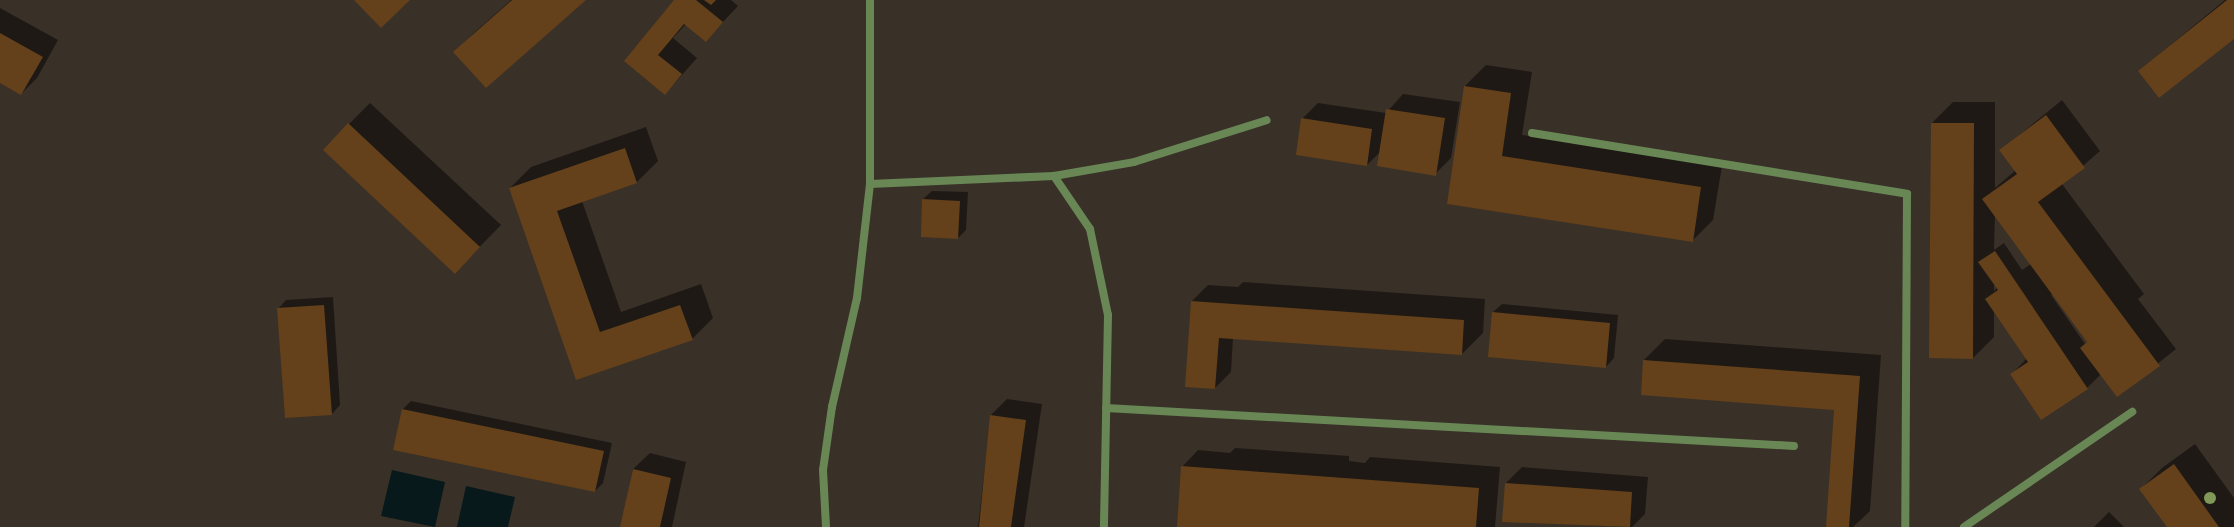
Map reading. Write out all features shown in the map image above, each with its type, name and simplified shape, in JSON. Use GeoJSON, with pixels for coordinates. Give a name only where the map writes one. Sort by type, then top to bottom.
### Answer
{"type":"FeatureCollection","features":[{"type":"Feature","properties":{"kind":"street"},"geometry":{"type":"LineString","coordinates":[[826,527],[823,470],[832,407],[857,298],[870,184],[870,0]]}},
{"type":"Feature","properties":{"kind":"street"},"geometry":{"type":"LineString","coordinates":[[870,184],[1054,176],[1134,162],[1267,120]]}},
{"type":"Feature","properties":{"kind":"street"},"geometry":{"type":"LineString","coordinates":[[1532,133],[1907,194],[1905,527]]}},
{"type":"Feature","properties":{"kind":"street"},"geometry":{"type":"LineString","coordinates":[[1054,176],[1090,229],[1108,315],[1104,527]]}},
{"type":"Feature","properties":{"kind":"street"},"geometry":{"type":"LineString","coordinates":[[1106,408],[1794,446]]}},
{"type":"Feature","properties":{"kind":"street"},"geometry":{"type":"LineString","coordinates":[[1964,527],[2132,412]]}},
{"type":"Feature","properties":{"kind":"shaded area"},"geometry":{"type":"Polygon","coordinates":[[[392,470],[445,482],[435,527],[381,516],[392,470]]]}},
{"type":"Feature","properties":{"kind":"shaded area"},"geometry":{"type":"Polygon","coordinates":[[[466,486],[515,497],[508,527],[457,527],[466,486]]]}},
{"type":"Feature","properties":{"kind":"building"},"geometry":{"type":"Polygon","coordinates":[[[354,0],[410,0],[381,28],[354,0]]]}},
{"type":"Feature","properties":{"kind":"building"},"geometry":{"type":"Polygon","coordinates":[[[512,0],[586,0],[486,88],[453,52],[512,0]]]}},
{"type":"Feature","properties":{"kind":"building"},"geometry":{"type":"Polygon","coordinates":[[[674,0],[696,0],[723,22],[706,42],[684,24],[658,55],[682,74],[665,95],[624,61],[674,0]]]}},
{"type":"Feature","properties":{"kind":"building"},"geometry":{"type":"Polygon","coordinates":[[[704,0],[716,0],[711,5],[704,0]]]}},
{"type":"Feature","properties":{"kind":"building"},"geometry":{"type":"Polygon","coordinates":[[[2227,0],[2234,0],[2234,39],[2159,98],[2138,71],[2227,0]]]}},
{"type":"Feature","properties":{"kind":"building"},"geometry":{"type":"Polygon","coordinates":[[[0,33],[43,57],[21,95],[0,83],[0,33]]]}},
{"type":"Feature","properties":{"kind":"building"},"geometry":{"type":"Polygon","coordinates":[[[1464,86],[1511,93],[1502,156],[1701,187],[1693,242],[1447,204],[1464,86]]]}},
{"type":"Feature","properties":{"kind":"building"},"geometry":{"type":"Polygon","coordinates":[[[1386,109],[1445,118],[1436,176],[1377,166],[1386,109]]]}},
{"type":"Feature","properties":{"kind":"building"},"geometry":{"type":"Polygon","coordinates":[[[2046,115],[2085,168],[2038,202],[2160,366],[2117,397],[2080,348],[2087,342],[1982,199],[2017,174],[1999,150],[2046,115]]]}},
{"type":"Feature","properties":{"kind":"building"},"geometry":{"type":"Polygon","coordinates":[[[1301,118],[1372,129],[1367,166],[1296,155],[1301,118]]]}},
{"type":"Feature","properties":{"kind":"building"},"geometry":{"type":"Polygon","coordinates":[[[348,123],[480,247],[455,274],[323,150],[348,123]]]}},
{"type":"Feature","properties":{"kind":"building"},"geometry":{"type":"Polygon","coordinates":[[[1931,123],[1974,123],[1973,359],[1929,358],[1931,123]]]}},
{"type":"Feature","properties":{"kind":"building"},"geometry":{"type":"Polygon","coordinates":[[[625,148],[637,183],[557,211],[600,332],[680,305],[693,340],[576,380],[509,188],[625,148]]]}},
{"type":"Feature","properties":{"kind":"building"},"geometry":{"type":"Polygon","coordinates":[[[922,199],[960,201],[958,239],[921,237],[922,199]]]}},
{"type":"Feature","properties":{"kind":"building"},"geometry":{"type":"Polygon","coordinates":[[[1995,251],[2088,389],[2041,420],[2010,374],[2028,362],[1985,299],[1998,290],[1978,262],[1995,251]]]}},
{"type":"Feature","properties":{"kind":"building"},"geometry":{"type":"Polygon","coordinates":[[[1191,301],[1464,320],[1462,355],[1219,338],[1215,389],[1185,387],[1191,301]]]}},
{"type":"Feature","properties":{"kind":"building"},"geometry":{"type":"Polygon","coordinates":[[[324,305],[332,415],[285,418],[277,308],[324,305]]]}},
{"type":"Feature","properties":{"kind":"building"},"geometry":{"type":"Polygon","coordinates":[[[1492,312],[1610,323],[1606,368],[1488,357],[1492,312]]]}},
{"type":"Feature","properties":{"kind":"building"},"geometry":{"type":"Polygon","coordinates":[[[1643,360],[1860,376],[1849,527],[1826,527],[1834,410],[1641,395],[1643,360]]]}},
{"type":"Feature","properties":{"kind":"building"},"geometry":{"type":"Polygon","coordinates":[[[402,409],[604,451],[595,492],[393,450],[402,409]]]}},
{"type":"Feature","properties":{"kind":"building"},"geometry":{"type":"Polygon","coordinates":[[[990,415],[1026,420],[1011,527],[979,527],[990,415]]]}},
{"type":"Feature","properties":{"kind":"building"},"geometry":{"type":"Polygon","coordinates":[[[2174,464],[2219,527],[2167,527],[2139,489],[2174,464]]]}},
{"type":"Feature","properties":{"kind":"building"},"geometry":{"type":"Polygon","coordinates":[[[1181,466],[1479,488],[1476,527],[1177,527],[1181,466]]]}},
{"type":"Feature","properties":{"kind":"building"},"geometry":{"type":"Polygon","coordinates":[[[633,469],[671,478],[660,527],[620,527],[633,469]]]}},
{"type":"Feature","properties":{"kind":"building"},"geometry":{"type":"Polygon","coordinates":[[[1505,483],[1632,492],[1630,527],[1502,522],[1505,483]]]}}]}
